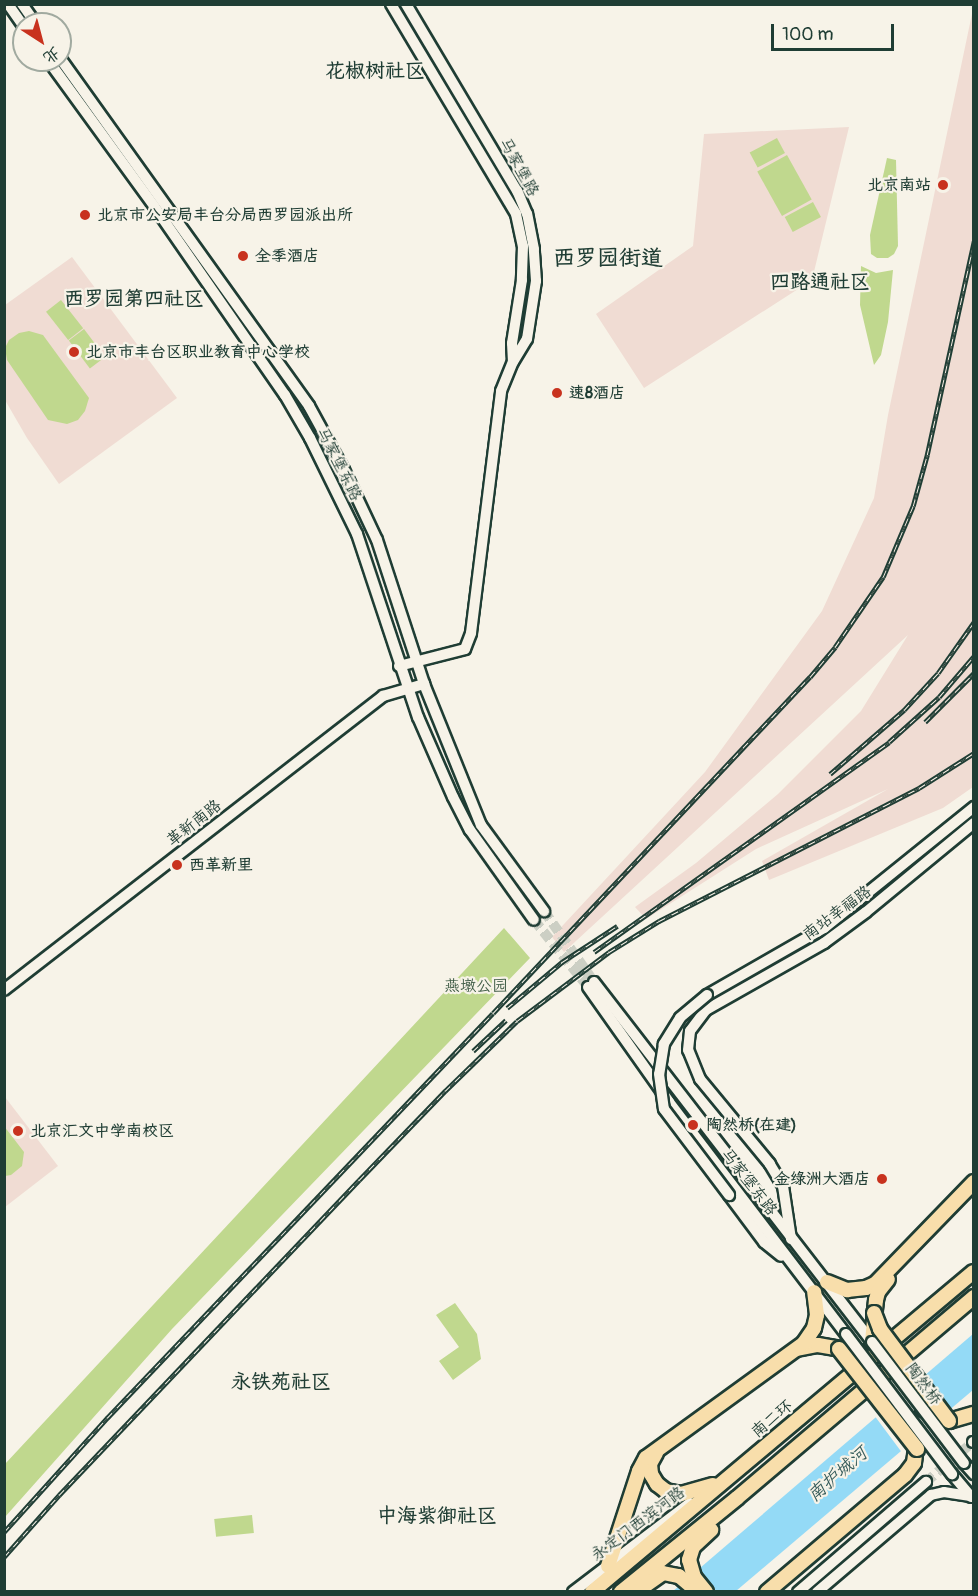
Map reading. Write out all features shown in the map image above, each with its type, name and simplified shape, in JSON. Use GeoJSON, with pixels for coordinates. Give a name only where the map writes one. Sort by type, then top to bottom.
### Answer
{"type":"FeatureCollection","features":[{"type":"Feature","properties":{"kind":"highway"},"geometry":{"type":"LineString","coordinates":[[827,1282],[847,1290],[866,1288],[875,1284],[974,1182]]}},
{"type":"Feature","properties":{"kind":"highway"},"geometry":{"type":"LineString","coordinates":[[872,1342],[878,1292],[885,1281],[974,1192]]}},
{"type":"Feature","properties":{"kind":"highway","name":"南二环"},"geometry":{"type":"LineString","coordinates":[[592,1592],[974,1272]]}},
{"type":"Feature","properties":{"kind":"highway"},"geometry":{"type":"LineString","coordinates":[[608,1566],[639,1471],[646,1458],[797,1349],[814,1328],[818,1312],[814,1292]]}},
{"type":"Feature","properties":{"kind":"highway"},"geometry":{"type":"LineString","coordinates":[[621,1592],[737,1498],[974,1297]]}},
{"type":"Feature","properties":{"kind":"highway"},"geometry":{"type":"LineString","coordinates":[[874,1313],[880,1329],[949,1421]]}},
{"type":"Feature","properties":{"kind":"highway"},"geometry":{"type":"LineString","coordinates":[[797,1349],[818,1345],[860,1352]]}},
{"type":"Feature","properties":{"kind":"highway"},"geometry":{"type":"LineString","coordinates":[[839,1349],[917,1449]]}},
{"type":"Feature","properties":{"kind":"highway"},"geometry":{"type":"LineString","coordinates":[[923,1409],[949,1421],[974,1414]]}},
{"type":"Feature","properties":{"kind":"highway"},"geometry":{"type":"LineString","coordinates":[[767,1592],[905,1475],[914,1464],[917,1429]]}},
{"type":"Feature","properties":{"kind":"highway"},"geometry":{"type":"LineString","coordinates":[[660,1446],[650,1464],[651,1474],[657,1484],[666,1491],[681,1494],[722,1483]]}},
{"type":"Feature","properties":{"kind":"highway"},"geometry":{"type":"LineString","coordinates":[[697,1592],[685,1571],[693,1547],[725,1518],[737,1498]]}},
{"type":"Feature","properties":{"kind":"highway"},"geometry":{"type":"LineString","coordinates":[[636,1592],[663,1573],[685,1571]]}},
{"type":"Feature","properties":{"kind":"highway"},"geometry":{"type":"LineString","coordinates":[[685,1571],[706,1592]]}},
{"type":"Feature","properties":{"kind":"main road","name":"马家堡路"},"geometry":{"type":"LineString","coordinates":[[391,4],[516,214],[523,246],[522,280],[512,343],[513,362]]}},
{"type":"Feature","properties":{"kind":"main road","name":"马家堡路"},"geometry":{"type":"LineString","coordinates":[[406,4],[517,191],[527,214],[534,249],[536,281],[527,339],[513,362],[501,391],[471,633],[465,649],[416,662]]}},
{"type":"Feature","properties":{"kind":"main road","name":"马家堡东路"},"geometry":{"type":"LineString","coordinates":[[57,72],[161,215],[285,395],[310,438],[357,534],[399,666],[444,777],[470,830],[534,920]]}},
{"type":"Feature","properties":{"kind":"main road","name":"马家堡东路"},"geometry":{"type":"LineString","coordinates":[[70,72],[309,406],[344,470],[376,540],[424,684],[481,825],[544,911]]}},
{"type":"Feature","properties":{"kind":"main road"},"geometry":{"type":"LineString","coordinates":[[399,666],[416,662]]}},
{"type":"Feature","properties":{"kind":"main road","name":"革新南路"},"geometry":{"type":"LineString","coordinates":[[4,990],[383,696],[424,684]]}},
{"type":"Feature","properties":{"kind":"main road"},"geometry":{"type":"LineString","coordinates":[[796,1268],[764,1242],[663,1109],[658,1074],[664,1044],[680,1018],[707,995],[824,928],[974,807]]}},
{"type":"Feature","properties":{"kind":"main road","name":"南站幸福路"},"geometry":{"type":"LineString","coordinates":[[791,1239],[783,1186],[770,1164],[700,1079],[688,1050],[690,1031],[706,1010],[824,943],[866,912],[974,823]]}},
{"type":"Feature","properties":{"kind":"main road","name":"马家堡东路"},"geometry":{"type":"LineString","coordinates":[[846,1334],[669,1102],[591,984],[858,1323]]}},
{"type":"Feature","properties":{"kind":"main road","name":"陶然桥"},"geometry":{"type":"LineString","coordinates":[[858,1323],[974,1474]]}},
{"type":"Feature","properties":{"kind":"main road","name":"陶然桥"},"geometry":{"type":"LineString","coordinates":[[846,1334],[971,1498]]}},
{"type":"Feature","properties":{"kind":"main road"},"geometry":{"type":"LineString","coordinates":[[798,1592],[926,1482]]}},
{"type":"Feature","properties":{"kind":"main road","name":"永定门西滨河路"},"geometry":{"type":"LineString","coordinates":[[573,1592],[670,1516],[722,1483]]}},
{"type":"Feature","properties":{"kind":"main road"},"geometry":{"type":"LineString","coordinates":[[817,1592],[931,1495],[944,1492],[971,1498]]}},
{"type":"Feature","properties":{"kind":"shaded area"},"geometry":{"type":"Polygon","coordinates":[[[973,9],[973,787],[943,808],[769,880],[762,861],[888,789],[756,849],[646,919],[635,907],[696,863],[778,794],[861,711],[908,635],[564,952],[552,937],[705,772],[822,611],[874,498],[888,415],[973,9]]]}},
{"type":"Feature","properties":{"kind":"shaded area"},"geometry":{"type":"Polygon","coordinates":[[[849,127],[812,280],[644,388],[596,314],[693,246],[704,134],[849,127]]]}},
{"type":"Feature","properties":{"kind":"shaded area","name":"北京市丰台区职业教育中心学校"},"geometry":{"type":"Polygon","coordinates":[[[72,257],[177,398],[59,484],[27,438],[5,400],[5,305],[72,257]]]}},
{"type":"Feature","properties":{"kind":"shaded area","name":"北京汇文中学南校区"},"geometry":{"type":"Polygon","coordinates":[[[5,1097],[58,1166],[5,1207],[5,1097]]]}},
{"type":"Feature","properties":{"kind":"green space"},"geometry":{"type":"Polygon","coordinates":[[[777,138],[785,153],[758,168],[750,153],[777,138]]]}},
{"type":"Feature","properties":{"kind":"green space"},"geometry":{"type":"Polygon","coordinates":[[[787,155],[812,200],[782,216],[757,171],[787,155]]]}},
{"type":"Feature","properties":{"kind":"green space"},"geometry":{"type":"Polygon","coordinates":[[[887,158],[896,160],[898,246],[894,254],[888,258],[877,258],[871,254],[870,235],[887,158]]]}},
{"type":"Feature","properties":{"kind":"green space"},"geometry":{"type":"Polygon","coordinates":[[[813,202],[821,217],[793,232],[785,217],[813,202]]]}},
{"type":"Feature","properties":{"kind":"green space"},"geometry":{"type":"Polygon","coordinates":[[[861,266],[876,273],[893,270],[888,322],[881,355],[874,365],[860,305],[861,266]]]}},
{"type":"Feature","properties":{"kind":"green space"},"geometry":{"type":"Polygon","coordinates":[[[61,300],[83,328],[68,340],[46,312],[61,300]]]}},
{"type":"Feature","properties":{"kind":"green space"},"geometry":{"type":"Polygon","coordinates":[[[84,329],[105,357],[90,368],[69,340],[84,329]]]}},
{"type":"Feature","properties":{"kind":"green space"},"geometry":{"type":"Polygon","coordinates":[[[29,331],[43,335],[89,398],[85,411],[78,420],[67,424],[48,420],[7,360],[5,348],[9,340],[19,333],[29,331]]]}},
{"type":"Feature","properties":{"kind":"green space","name":"燕墩公园"},"geometry":{"type":"Polygon","coordinates":[[[504,928],[530,958],[172,1329],[5,1517],[5,1464],[504,928]]]}},
{"type":"Feature","properties":{"kind":"green space"},"geometry":{"type":"Polygon","coordinates":[[[4,1126],[24,1152],[22,1166],[11,1175],[5,1176],[4,1126]]]}},
{"type":"Feature","properties":{"kind":"green space"},"geometry":{"type":"Polygon","coordinates":[[[455,1303],[477,1334],[481,1359],[453,1380],[439,1361],[459,1347],[436,1315],[455,1303]]]}},
{"type":"Feature","properties":{"kind":"green space"},"geometry":{"type":"Polygon","coordinates":[[[252,1515],[254,1533],[216,1537],[214,1519],[252,1515]]]}},
{"type":"Feature","properties":{"kind":"water","name":"南护城河"},"geometry":{"type":"Polygon","coordinates":[[[973,1334],[973,1390],[736,1591],[672,1592],[973,1334]]]}},
{"type":"Feature","properties":{"kind":"pier"},"geometry":{"type":"Polygon","coordinates":[[[921,1375],[946,1407],[954,1411],[903,1454],[874,1415],[921,1375]]]}},
{"type":"Feature","properties":{"kind":"tunnel"},"geometry":{"type":"LineString","coordinates":[[544,911],[594,982]]}},
{"type":"Feature","properties":{"kind":"tunnel"},"geometry":{"type":"LineString","coordinates":[[534,920],[588,987]]}},
{"type":"Feature","properties":{"kind":"tunnel"},"geometry":{"type":"LineString","coordinates":[[926,1482],[973,1442]]}},
{"type":"Feature","properties":{"kind":"railway"},"geometry":{"type":"LineString","coordinates":[[4,1532],[107,1418],[493,1013],[810,677],[835,647],[883,577],[913,506],[927,455],[974,241]]}},
{"type":"Feature","properties":{"kind":"railway"},"geometry":{"type":"LineString","coordinates":[[830,774],[904,710],[938,673],[974,622]]}},
{"type":"Feature","properties":{"kind":"railway"},"geometry":{"type":"LineString","coordinates":[[594,952],[889,742],[939,697],[974,656]]}},
{"type":"Feature","properties":{"kind":"railway"},"geometry":{"type":"LineString","coordinates":[[925,722],[974,673]]}},
{"type":"Feature","properties":{"kind":"railway"},"geometry":{"type":"LineString","coordinates":[[4,1557],[59,1495],[359,1180],[517,1021],[609,952],[659,921],[919,788],[974,753]]}},
{"type":"Feature","properties":{"kind":"railway"},"geometry":{"type":"LineString","coordinates":[[507,1008],[562,962],[617,926]]}},
{"type":"Feature","properties":{"kind":"railway"},"geometry":{"type":"LineString","coordinates":[[473,1051],[506,1020]]}},
{"type":"Feature","properties":{"kind":"place","name":"北京南站"},"geometry":{"type":"Point","coordinates":[943,185]}},
{"type":"Feature","properties":{"kind":"place","name":"北京市公安局丰台分局西罗园派出所"},"geometry":{"type":"Point","coordinates":[85,215]}},
{"type":"Feature","properties":{"kind":"place","name":"全季酒店"},"geometry":{"type":"Point","coordinates":[243,256]}},
{"type":"Feature","properties":{"kind":"place","name":"北京市丰台区职业教育中心学校"},"geometry":{"type":"Point","coordinates":[74,352]}},
{"type":"Feature","properties":{"kind":"place","name":"速8酒店"},"geometry":{"type":"Point","coordinates":[557,393]}},
{"type":"Feature","properties":{"kind":"place","name":"西革新里"},"geometry":{"type":"Point","coordinates":[177,865]}},
{"type":"Feature","properties":{"kind":"place","name":"陶然桥(在建)"},"geometry":{"type":"Point","coordinates":[693,1125]}},
{"type":"Feature","properties":{"kind":"place","name":"北京汇文中学南校区"},"geometry":{"type":"Point","coordinates":[18,1131]}},
{"type":"Feature","properties":{"kind":"place","name":"金绿洲大酒店"},"geometry":{"type":"Point","coordinates":[882,1179]}},
{"type":"Feature","properties":{"kind":"district","name":"花椒树社区"},"geometry":{"type":"Point","coordinates":[375,70]}},
{"type":"Feature","properties":{"kind":"district","name":"西罗园街道"},"geometry":{"type":"Point","coordinates":[608,259]}},
{"type":"Feature","properties":{"kind":"district","name":"四路通社区"},"geometry":{"type":"Point","coordinates":[820,281]}},
{"type":"Feature","properties":{"kind":"district","name":"西罗园第四社区"},"geometry":{"type":"Point","coordinates":[134,298]}},
{"type":"Feature","properties":{"kind":"district","name":"永铁苑社区"},"geometry":{"type":"Point","coordinates":[281,1381]}},
{"type":"Feature","properties":{"kind":"district","name":"中海紫御社区"},"geometry":{"type":"Point","coordinates":[437,1515]}}]}
